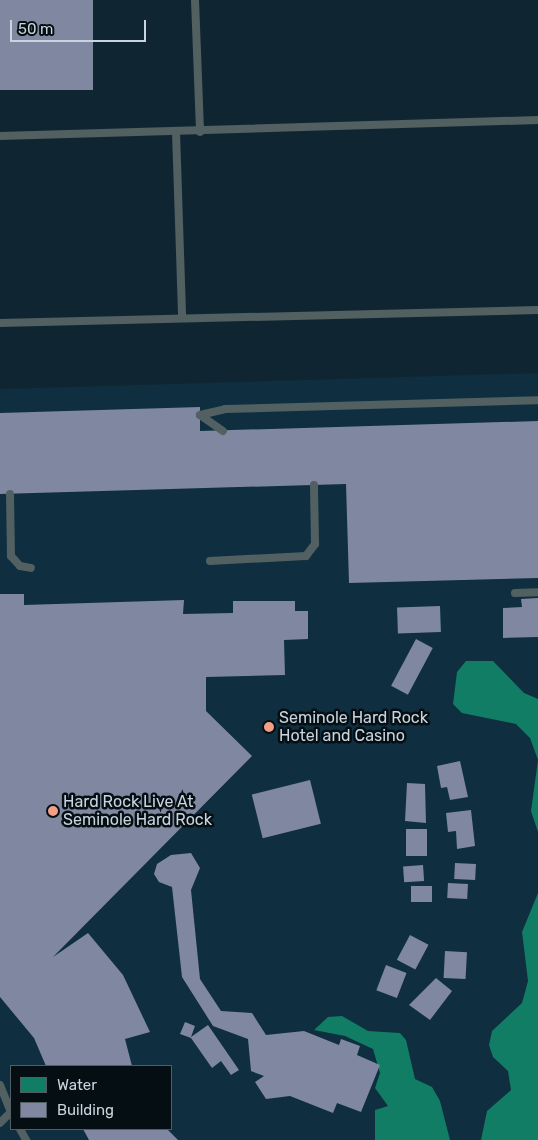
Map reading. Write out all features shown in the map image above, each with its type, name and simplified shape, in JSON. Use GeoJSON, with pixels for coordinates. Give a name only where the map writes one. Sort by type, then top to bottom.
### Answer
{"type":"FeatureCollection","features":[{"type":"Feature","properties":{"kind":"lane"},"geometry":{"type":"LineString","coordinates":[[196,0],[200,132]]}},
{"type":"Feature","properties":{"kind":"lane"},"geometry":{"type":"LineString","coordinates":[[0,136],[200,132],[538,120]]}},
{"type":"Feature","properties":{"kind":"lane"},"geometry":{"type":"LineString","coordinates":[[176,132],[182,317]]}},
{"type":"Feature","properties":{"kind":"lane"},"geometry":{"type":"LineString","coordinates":[[0,323],[182,317],[538,310]]}},
{"type":"Feature","properties":{"kind":"lane"},"geometry":{"type":"LineString","coordinates":[[223,431],[200,415],[225,409],[538,400]]}},
{"type":"Feature","properties":{"kind":"lane"},"geometry":{"type":"LineString","coordinates":[[210,561],[306,556],[315,544],[314,485]]}},
{"type":"Feature","properties":{"kind":"lane"},"geometry":{"type":"LineString","coordinates":[[10,494],[11,556],[20,566],[31,568]]}},
{"type":"Feature","properties":{"kind":"lane"},"geometry":{"type":"LineString","coordinates":[[515,593],[538,592]]}},
{"type":"Feature","properties":{"kind":"lane"},"geometry":{"type":"LineString","coordinates":[[0,1086],[10,1110]]}},
{"type":"Feature","properties":{"kind":"lane"},"geometry":{"type":"LineString","coordinates":[[0,1124],[10,1113]]}},
{"type":"Feature","properties":{"kind":"lane"},"geometry":{"type":"LineString","coordinates":[[25,1139],[33,1140]]}},
{"type":"Feature","properties":{"kind":"shaded area","name":"Seminole Hard Rock Hotel and Casino"},"geometry":{"type":"Polygon","coordinates":[[[538,373],[538,1140],[0,1140],[0,389],[538,373]]]}},
{"type":"Feature","properties":{"kind":"water"},"geometry":{"type":"Polygon","coordinates":[[[466,661],[493,661],[524,693],[538,699],[538,760],[530,738],[516,724],[462,713],[453,704],[457,672],[466,661]]]}},
{"type":"Feature","properties":{"kind":"water"},"geometry":{"type":"Polygon","coordinates":[[[538,760],[538,832],[531,811],[538,760]]]}},
{"type":"Feature","properties":{"kind":"water"},"geometry":{"type":"Polygon","coordinates":[[[538,893],[538,1140],[481,1140],[487,1111],[511,1090],[508,1071],[493,1057],[489,1045],[492,1031],[522,1003],[528,981],[522,932],[538,893]]]}},
{"type":"Feature","properties":{"kind":"water"},"geometry":{"type":"Polygon","coordinates":[[[342,1016],[368,1031],[400,1033],[406,1040],[415,1079],[432,1087],[440,1101],[450,1140],[375,1140],[375,1110],[388,1106],[375,1088],[380,1073],[373,1049],[345,1036],[314,1030],[328,1017],[342,1016]]]}},
{"type":"Feature","properties":{"kind":"building"},"geometry":{"type":"Polygon","coordinates":[[[0,0],[93,0],[93,90],[0,90],[0,0]]]}},
{"type":"Feature","properties":{"kind":"building"},"geometry":{"type":"Polygon","coordinates":[[[200,407],[200,431],[538,421],[538,578],[349,583],[346,484],[0,494],[0,413],[200,407]]]}},
{"type":"Feature","properties":{"kind":"building","name":"Hard Rock Live At Seminole Hard Rock"},"geometry":{"type":"Polygon","coordinates":[[[0,594],[24,594],[24,605],[184,600],[183,614],[233,613],[233,601],[295,601],[295,611],[308,611],[308,639],[284,640],[285,675],[206,677],[206,711],[252,756],[53,957],[88,933],[123,975],[150,1032],[125,1039],[132,1065],[46,1065],[34,1038],[0,997],[0,594]]]}},
{"type":"Feature","properties":{"kind":"building"},"geometry":{"type":"Polygon","coordinates":[[[538,598],[538,637],[503,638],[503,608],[522,607],[521,599],[538,598]]]}},
{"type":"Feature","properties":{"kind":"building"},"geometry":{"type":"Polygon","coordinates":[[[440,606],[441,632],[398,633],[397,608],[440,606]]]}},
{"type":"Feature","properties":{"kind":"building"},"geometry":{"type":"Polygon","coordinates":[[[416,639],[433,648],[408,695],[391,686],[416,639]]]}},
{"type":"Feature","properties":{"kind":"building"},"geometry":{"type":"Polygon","coordinates":[[[460,761],[468,797],[450,800],[447,787],[441,788],[437,766],[460,761]]]}},
{"type":"Feature","properties":{"kind":"building"},"geometry":{"type":"Polygon","coordinates":[[[310,780],[321,824],[263,838],[252,795],[310,780]]]}},
{"type":"Feature","properties":{"kind":"building"},"geometry":{"type":"Polygon","coordinates":[[[407,783],[425,784],[426,823],[405,821],[407,783]]]}},
{"type":"Feature","properties":{"kind":"building"},"geometry":{"type":"Polygon","coordinates":[[[471,810],[475,846],[457,849],[456,831],[448,832],[446,813],[471,810]]]}},
{"type":"Feature","properties":{"kind":"building"},"geometry":{"type":"Polygon","coordinates":[[[406,829],[427,829],[427,856],[406,856],[406,829]]]}},
{"type":"Feature","properties":{"kind":"building"},"geometry":{"type":"Polygon","coordinates":[[[191,853],[200,868],[191,890],[200,979],[221,1011],[252,1013],[266,1035],[304,1031],[339,1045],[341,1039],[360,1046],[357,1055],[380,1065],[361,1112],[337,1103],[333,1113],[290,1096],[266,1099],[255,1082],[264,1076],[251,1071],[248,1039],[213,1026],[182,977],[172,887],[159,882],[154,874],[157,864],[171,855],[191,853]]]}},
{"type":"Feature","properties":{"kind":"building"},"geometry":{"type":"Polygon","coordinates":[[[455,863],[476,864],[475,880],[454,879],[455,863]]]}},
{"type":"Feature","properties":{"kind":"building"},"geometry":{"type":"Polygon","coordinates":[[[423,865],[424,881],[404,882],[403,866],[423,865]]]}},
{"type":"Feature","properties":{"kind":"building"},"geometry":{"type":"Polygon","coordinates":[[[448,883],[468,884],[467,899],[447,898],[448,883]]]}},
{"type":"Feature","properties":{"kind":"building"},"geometry":{"type":"Polygon","coordinates":[[[411,886],[432,886],[432,902],[411,902],[411,886]]]}},
{"type":"Feature","properties":{"kind":"building"},"geometry":{"type":"Polygon","coordinates":[[[410,935],[429,945],[415,970],[397,960],[410,935]]]}},
{"type":"Feature","properties":{"kind":"building"},"geometry":{"type":"Polygon","coordinates":[[[445,951],[467,952],[466,979],[444,978],[445,951]]]}},
{"type":"Feature","properties":{"kind":"building"},"geometry":{"type":"Polygon","coordinates":[[[386,965],[407,973],[397,998],[376,990],[386,965]]]}},
{"type":"Feature","properties":{"kind":"building"},"geometry":{"type":"Polygon","coordinates":[[[436,978],[452,991],[430,1020],[409,1005],[436,978]]]}},
{"type":"Feature","properties":{"kind":"building"},"geometry":{"type":"Polygon","coordinates":[[[185,1022],[195,1026],[191,1037],[208,1025],[239,1070],[231,1075],[221,1061],[212,1068],[191,1038],[180,1034],[185,1022]]]}},
{"type":"Feature","properties":{"kind":"building"},"geometry":{"type":"Polygon","coordinates":[[[84,1130],[168,1130],[178,1140],[89,1140],[84,1130]]]}},
{"type":"Feature","properties":{"kind":"place","name":"Seminole Hard Rock Hotel and Casino"},"geometry":{"type":"Point","coordinates":[269,727]}},
{"type":"Feature","properties":{"kind":"place","name":"Hard Rock Live At Seminole Hard Rock"},"geometry":{"type":"Point","coordinates":[53,811]}}]}
